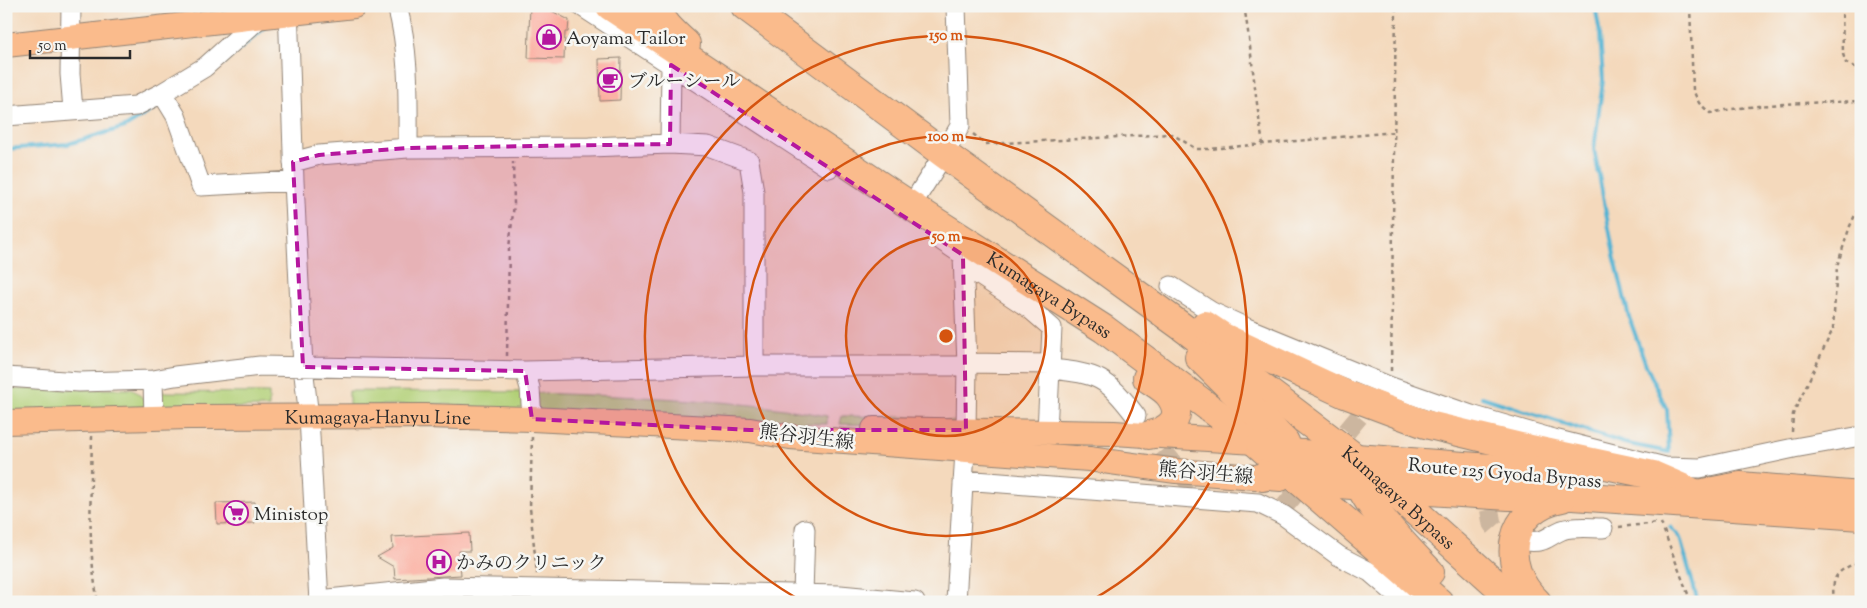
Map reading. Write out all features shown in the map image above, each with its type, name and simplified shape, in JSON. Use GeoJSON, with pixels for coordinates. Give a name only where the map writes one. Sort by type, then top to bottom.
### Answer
{"type":"FeatureCollection","features":[{"type":"Feature","properties":{"kind":"highway","name":"Kumagaya Bypass"},"geometry":{"type":"LineString","coordinates":[[610,6],[911,206],[1104,329],[1255,442]]}},
{"type":"Feature","properties":{"kind":"highway"},"geometry":{"type":"LineString","coordinates":[[654,6],[670,30],[739,91]]}},
{"type":"Feature","properties":{"kind":"highway","name":"Kumagaya Bypass"},"geometry":{"type":"LineString","coordinates":[[745,6],[944,154],[1181,326],[1358,472]]}},
{"type":"Feature","properties":{"kind":"highway"},"geometry":{"type":"LineString","coordinates":[[1139,295],[1177,305],[1223,337],[1345,394],[1425,424],[1520,447],[1653,475],[1697,494]]}},
{"type":"Feature","properties":{"kind":"highway"},"geometry":{"type":"LineString","coordinates":[[1181,326],[1199,357],[1285,442],[1283,469],[1439,602]]}},
{"type":"Feature","properties":{"kind":"highway"},"geometry":{"type":"LineString","coordinates":[[1104,329],[1125,361],[1169,394],[1174,404],[1175,420],[1162,432],[1142,426]]}},
{"type":"Feature","properties":{"kind":"highway","name":"Route 125 Gyoda Bypass"},"geometry":{"type":"LineString","coordinates":[[1255,442],[1283,469],[1358,472],[1531,471],[1568,474],[1697,494],[1730,508]]}},
{"type":"Feature","properties":{"kind":"highway"},"geometry":{"type":"LineString","coordinates":[[1358,472],[1372,504],[1405,546],[1458,602]]}},
{"type":"Feature","properties":{"kind":"highway","name":"Route 125 Gyoda Bypass"},"geometry":{"type":"LineString","coordinates":[[1358,472],[1388,488],[1509,496],[1573,496],[1861,516]]}},
{"type":"Feature","properties":{"kind":"highway","name":"Route 125 Gyoda Bypass"},"geometry":{"type":"LineString","coordinates":[[1697,494],[1740,486],[1861,496]]}},
{"type":"Feature","properties":{"kind":"highway","name":"Kumagaya Bypass"},"geometry":{"type":"LineString","coordinates":[[1388,488],[1516,602]]}},
{"type":"Feature","properties":{"kind":"highway"},"geometry":{"type":"LineString","coordinates":[[1537,602],[1518,575],[1513,560],[1513,547],[1520,524],[1538,506],[1551,500],[1573,496]]}},
{"type":"Feature","properties":{"kind":"main road"},"geometry":{"type":"LineString","coordinates":[[6,44],[262,15],[291,8],[354,6]]}},
{"type":"Feature","properties":{"kind":"main road","name":"Kumagaya-Hanyu Line"},"geometry":{"type":"LineString","coordinates":[[6,422],[154,418],[425,416],[532,419],[750,430]]}},
{"type":"Feature","properties":{"kind":"main road","name":"熊谷羽生線"},"geometry":{"type":"LineString","coordinates":[[965,440],[1019,431],[1142,426],[1255,442]]}},
{"type":"Feature","properties":{"kind":"main road","name":"熊谷羽生線"},"geometry":{"type":"LineString","coordinates":[[750,430],[791,428],[965,440],[1176,471],[1283,469]]}},
{"type":"Feature","properties":{"kind":"main road"},"geometry":{"type":"LineString","coordinates":[[1019,431],[1120,452],[1283,469]]}},
{"type":"Feature","properties":{"kind":"street"},"geometry":{"type":"LineString","coordinates":[[71,6],[70,74],[73,110]]}},
{"type":"Feature","properties":{"kind":"street"},"geometry":{"type":"LineString","coordinates":[[397,6],[402,24],[408,64],[408,148]]}},
{"type":"Feature","properties":{"kind":"street"},"geometry":{"type":"LineString","coordinates":[[580,6],[963,255],[967,364],[965,440],[956,602]]}},
{"type":"Feature","properties":{"kind":"street"},"geometry":{"type":"LineString","coordinates":[[911,206],[960,126],[956,6]]}},
{"type":"Feature","properties":{"kind":"street"},"geometry":{"type":"LineString","coordinates":[[291,8],[293,162],[319,601],[443,588],[840,595],[915,602]]}},
{"type":"Feature","properties":{"kind":"street"},"geometry":{"type":"LineString","coordinates":[[6,116],[136,106],[166,99],[205,67],[262,15]]}},
{"type":"Feature","properties":{"kind":"street"},"geometry":{"type":"LineString","coordinates":[[670,144],[671,65]]}},
{"type":"Feature","properties":{"kind":"street"},"geometry":{"type":"LineString","coordinates":[[166,99],[176,116],[202,186],[294,181]]}},
{"type":"Feature","properties":{"kind":"street"},"geometry":{"type":"LineString","coordinates":[[293,162],[319,155],[408,148],[513,148],[670,144],[708,146],[749,160],[754,192],[754,366]]}},
{"type":"Feature","properties":{"kind":"street"},"geometry":{"type":"LineString","coordinates":[[964,266],[1030,309],[1052,328],[1047,431]]}},
{"type":"Feature","properties":{"kind":"street"},"geometry":{"type":"LineString","coordinates":[[1171,286],[1212,312],[1292,348],[1391,387],[1471,415],[1554,439],[1665,467],[1700,468],[1861,436]]}},
{"type":"Feature","properties":{"kind":"street"},"geometry":{"type":"LineString","coordinates":[[1292,348],[1298,358],[1475,424],[1544,444],[1647,461]]}},
{"type":"Feature","properties":{"kind":"street"},"geometry":{"type":"LineString","coordinates":[[6,378],[79,382],[153,380],[260,366],[516,371],[967,364],[1051,367],[1083,372],[1101,379],[1118,392],[1142,426]]}},
{"type":"Feature","properties":{"kind":"street"},"geometry":{"type":"LineString","coordinates":[[516,371],[530,388],[532,419]]}},
{"type":"Feature","properties":{"kind":"street"},"geometry":{"type":"LineString","coordinates":[[153,380],[154,418]]}},
{"type":"Feature","properties":{"kind":"street"},"geometry":{"type":"LineString","coordinates":[[963,480],[1045,486],[1084,482],[1260,494],[1285,506],[1354,557],[1406,602]]}},
{"type":"Feature","properties":{"kind":"street"},"geometry":{"type":"LineString","coordinates":[[1524,541],[1536,542],[1546,540],[1561,531],[1572,528],[1603,528]]}},
{"type":"Feature","properties":{"kind":"street"},"geometry":{"type":"LineString","coordinates":[[804,594],[805,529]]}},
{"type":"Feature","properties":{"kind":"path"},"geometry":{"type":"LineString","coordinates":[[1244,6],[1252,52],[1256,108],[1263,144]]}},
{"type":"Feature","properties":{"kind":"path"},"geometry":{"type":"LineString","coordinates":[[1391,387],[1396,6]]}},
{"type":"Feature","properties":{"kind":"path"},"geometry":{"type":"LineString","coordinates":[[1690,6],[1693,90],[1699,103],[1710,113],[1730,109],[1776,105],[1861,101]]}},
{"type":"Feature","properties":{"kind":"path"},"geometry":{"type":"LineString","coordinates":[[1842,6],[1843,54],[1846,63],[1861,68]]}},
{"type":"Feature","properties":{"kind":"path"},"geometry":{"type":"LineString","coordinates":[[960,126],[986,144],[1172,134],[1196,149],[1395,132]]}},
{"type":"Feature","properties":{"kind":"path"},"geometry":{"type":"LineString","coordinates":[[513,148],[514,204],[509,248],[516,371]]}},
{"type":"Feature","properties":{"kind":"path"},"geometry":{"type":"LineString","coordinates":[[1794,448],[1791,424],[1793,414],[1833,329],[1837,266],[1850,226],[1861,202]]}},
{"type":"Feature","properties":{"kind":"path"},"geometry":{"type":"LineString","coordinates":[[92,419],[90,530],[93,576],[98,602]]}},
{"type":"Feature","properties":{"kind":"path"},"geometry":{"type":"LineString","coordinates":[[532,419],[530,508],[539,590]]}},
{"type":"Feature","properties":{"kind":"path"},"geometry":{"type":"LineString","coordinates":[[1661,523],[1691,602]]}},
{"type":"Feature","properties":{"kind":"path"},"geometry":{"type":"LineString","coordinates":[[1834,602],[1834,577],[1841,569],[1861,561]]}},
{"type":"Feature","properties":{"kind":"highlighted area"},"geometry":{"type":"Polygon","coordinates":[[[671,65],[963,255],[966,430],[750,430],[532,419],[525,371],[303,367],[293,162],[319,155],[408,148],[670,144],[671,65]]]}},
{"type":"Feature","properties":{"kind":"green space"},"geometry":{"type":"Polygon","coordinates":[[[6,389],[133,389],[147,402],[144,410],[6,413],[6,389]]]}},
{"type":"Feature","properties":{"kind":"green space"},"geometry":{"type":"Polygon","coordinates":[[[349,391],[526,392],[525,412],[439,404],[349,406],[349,391]]]}},
{"type":"Feature","properties":{"kind":"green space"},"geometry":{"type":"Polygon","coordinates":[[[162,392],[269,393],[269,407],[166,409],[159,401],[162,392]]]}},
{"type":"Feature","properties":{"kind":"green space"},"geometry":{"type":"Polygon","coordinates":[[[535,393],[645,397],[755,405],[827,416],[827,424],[537,412],[535,393]]]}},
{"type":"Feature","properties":{"kind":"green space"},"geometry":{"type":"Polygon","coordinates":[[[842,416],[908,417],[961,422],[957,426],[840,424],[842,416]]]}},
{"type":"Feature","properties":{"kind":"building"},"geometry":{"type":"Polygon","coordinates":[[[530,6],[542,6],[569,20],[568,32],[565,32],[564,59],[528,58],[530,6]]]}},
{"type":"Feature","properties":{"kind":"building","name":"ブルーシール"},"geometry":{"type":"Polygon","coordinates":[[[621,58],[620,100],[600,101],[599,59],[621,58]]]}},
{"type":"Feature","properties":{"kind":"building","name":"Ministop"},"geometry":{"type":"Polygon","coordinates":[[[255,502],[255,523],[217,524],[216,503],[255,502]]]}},
{"type":"Feature","properties":{"kind":"building"},"geometry":{"type":"Polygon","coordinates":[[[469,533],[470,551],[459,551],[461,575],[395,579],[394,567],[377,557],[393,548],[392,537],[469,533]]]}},
{"type":"Feature","properties":{"kind":"waterway"},"geometry":{"type":"LineString","coordinates":[[1482,397],[1624,443],[1669,452],[1667,410],[1646,365],[1629,317],[1614,255],[1594,149],[1603,80],[1600,34],[1595,6]]}},
{"type":"Feature","properties":{"kind":"waterway"},"geometry":{"type":"LineString","coordinates":[[222,64],[268,25]]}},
{"type":"Feature","properties":{"kind":"waterway"},"geometry":{"type":"LineString","coordinates":[[6,149],[68,144],[125,127],[162,104]]}},
{"type":"Feature","properties":{"kind":"waterway"},"geometry":{"type":"LineString","coordinates":[[1670,527],[1680,538],[1698,602]]}},
{"type":"Feature","properties":{"kind":"tunnel"},"geometry":{"type":"LineString","coordinates":[[1329,453],[1377,395]]}},
{"type":"Feature","properties":{"kind":"tunnel"},"geometry":{"type":"LineString","coordinates":[[1475,427],[1492,524],[1499,532],[1524,541]]}},
{"type":"Feature","properties":{"kind":"tunnel"},"geometry":{"type":"LineString","coordinates":[[1145,428],[1194,489]]}},
{"type":"Feature","properties":{"kind":"tunnel"},"geometry":{"type":"LineString","coordinates":[[1285,506],[1310,476]]}},
{"type":"Feature","properties":{"kind":"place","name":"Aoyama Tailor"},"geometry":{"type":"Point","coordinates":[549,37]}},
{"type":"Feature","properties":{"kind":"place","name":"ブルーシール"},"geometry":{"type":"Point","coordinates":[610,80]}},
{"type":"Feature","properties":{"kind":"place","name":"Ministop"},"geometry":{"type":"Point","coordinates":[236,513]}},
{"type":"Feature","properties":{"kind":"place","name":"かみのクリニック"},"geometry":{"type":"Point","coordinates":[439,562]}}]}
